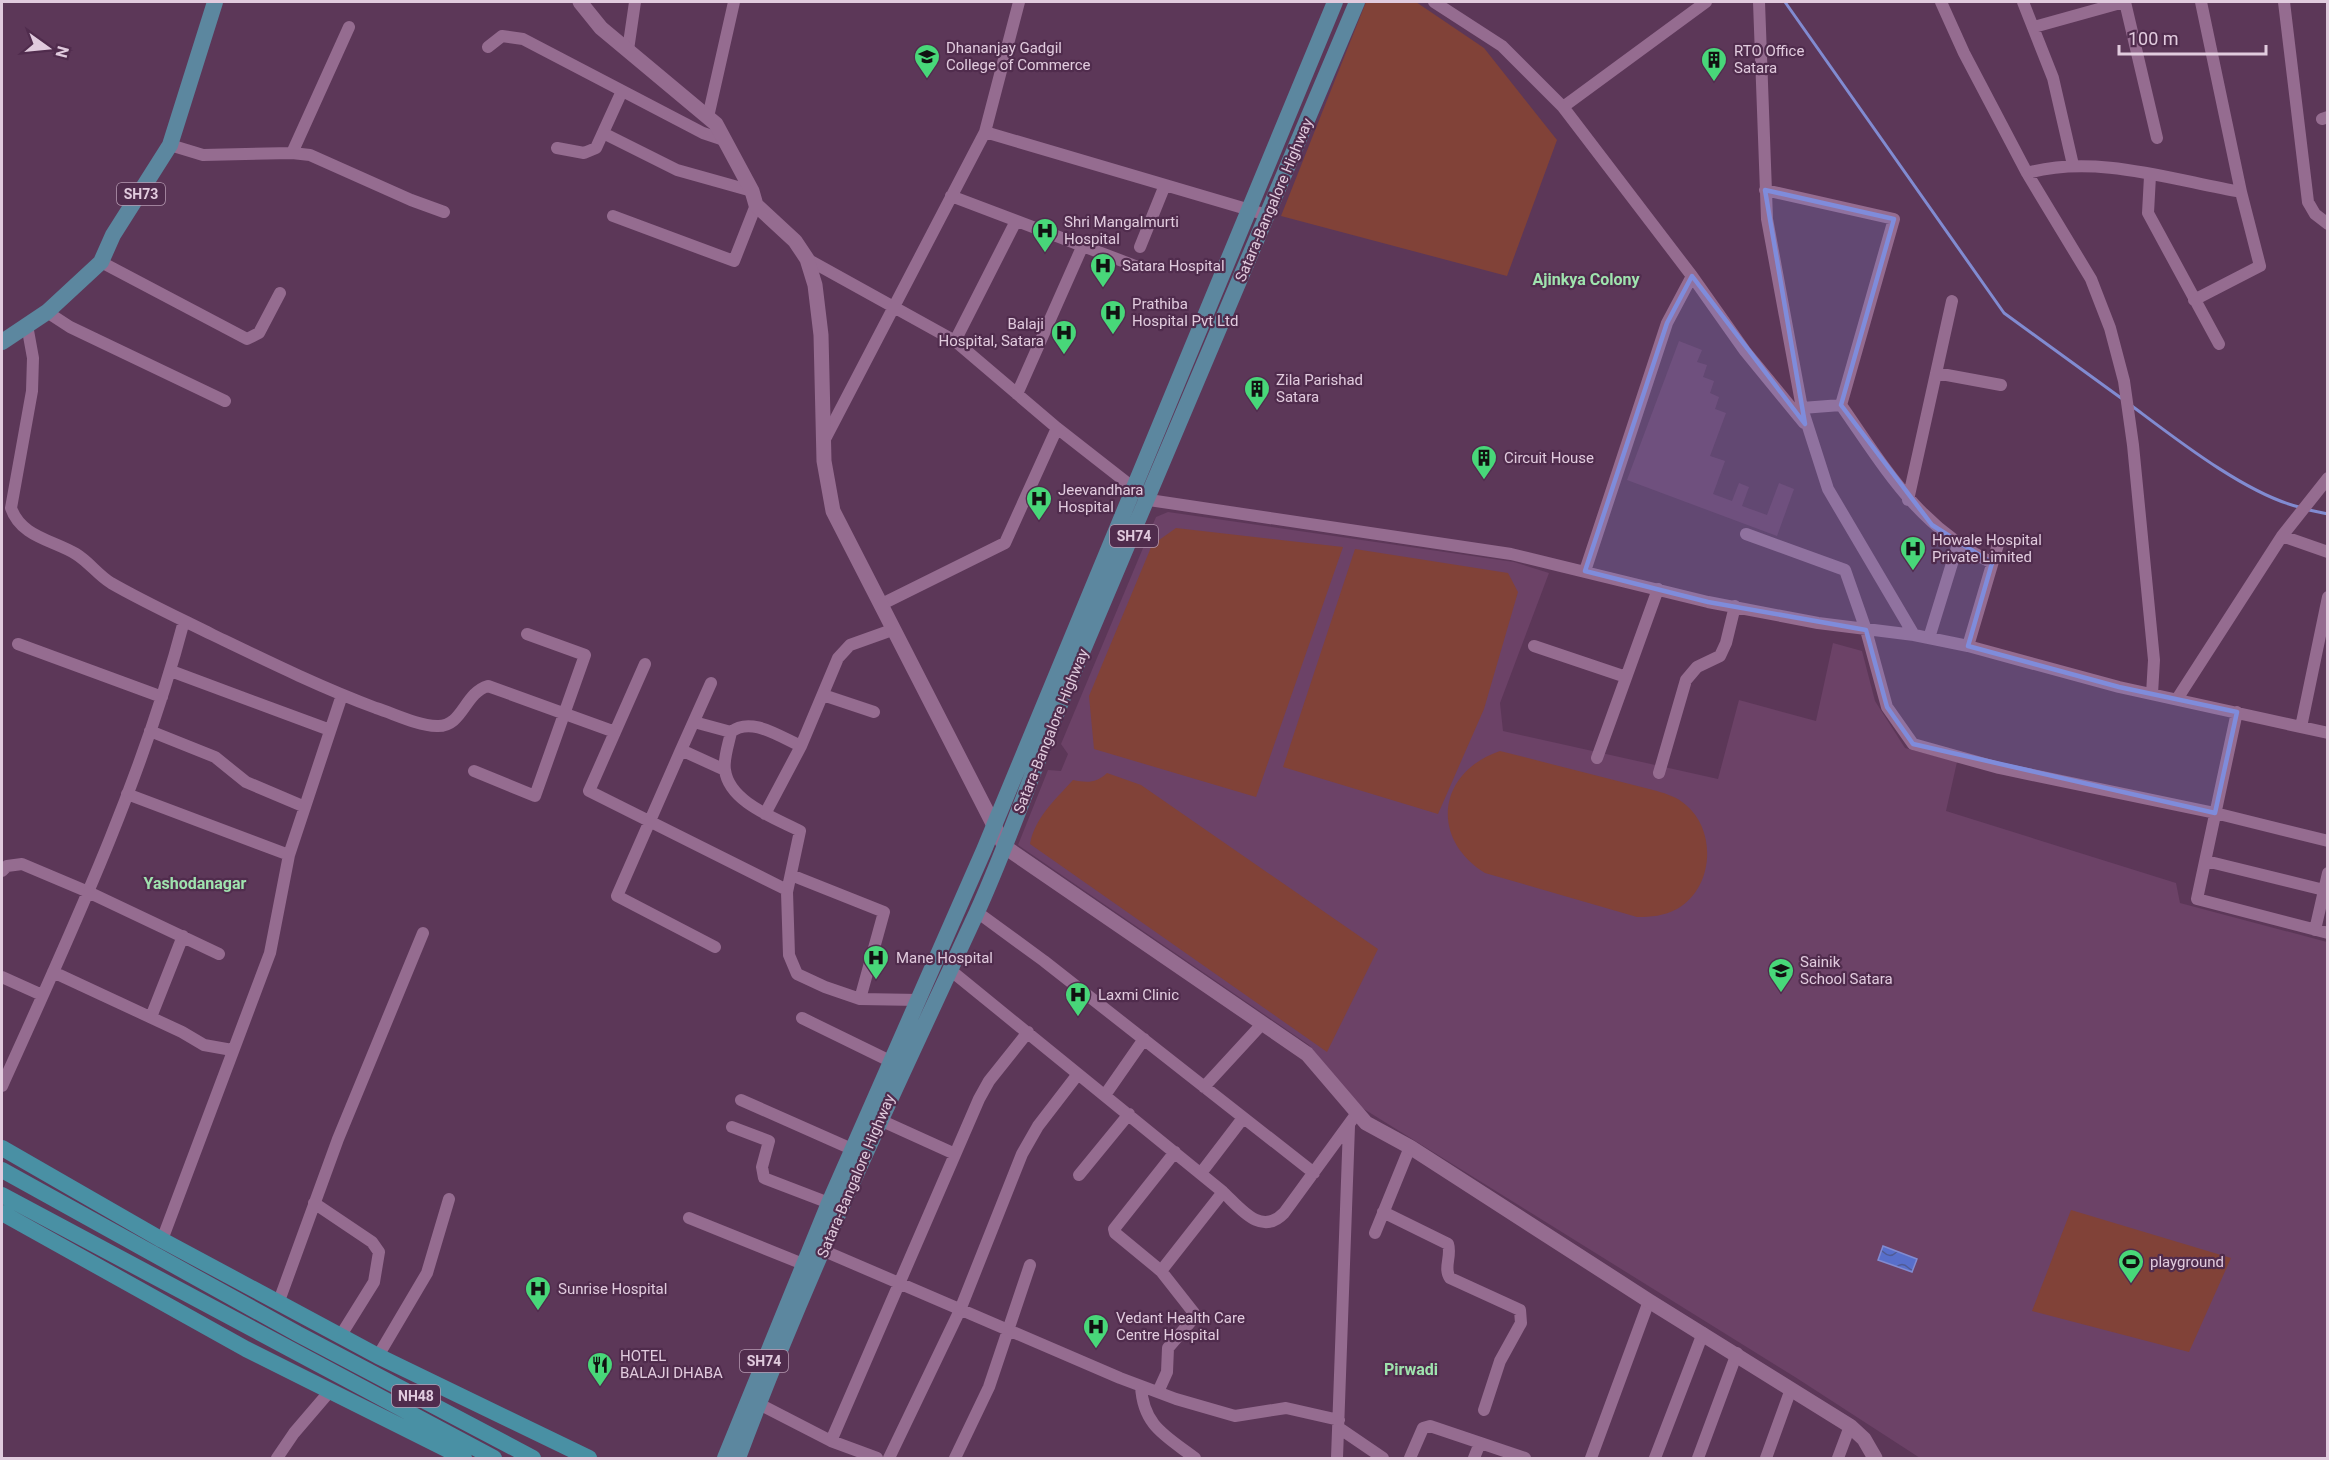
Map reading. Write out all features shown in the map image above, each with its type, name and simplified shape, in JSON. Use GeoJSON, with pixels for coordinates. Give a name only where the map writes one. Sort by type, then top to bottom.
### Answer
{"type":"FeatureCollection","features":[{"type":"Feature","properties":{"kind":"highway"},"geometry":{"type":"LineString","coordinates":[[2,1148],[162,1240],[279,1300],[378,1356],[588,1458]]}},
{"type":"Feature","properties":{"kind":"highway","name":"NH48"},"geometry":{"type":"LineString","coordinates":[[2,1170],[298,1334],[534,1458]]}},
{"type":"Feature","properties":{"kind":"highway","name":"NH48"},"geometry":{"type":"LineString","coordinates":[[2,1195],[494,1458]]}},
{"type":"Feature","properties":{"kind":"highway"},"geometry":{"type":"LineString","coordinates":[[2,1213],[246,1349],[464,1458]]}},
{"type":"Feature","properties":{"kind":"main road","name":"SH73"},"geometry":{"type":"LineString","coordinates":[[2,342],[47,312],[102,262],[113,235],[170,145],[215,2]]}},
{"type":"Feature","properties":{"kind":"main road","name":"Satara-Bangalore Highway"},"geometry":{"type":"LineString","coordinates":[[725,1458],[803,1264],[818,1248],[829,1203],[994,826],[1335,2]]}},
{"type":"Feature","properties":{"kind":"main road","name":"Satara-Bangalore Highway"},"geometry":{"type":"LineString","coordinates":[[738,1458],[818,1248],[977,912],[1005,847],[1067,687],[1149,500],[1357,2]]}},
{"type":"Feature","properties":{"kind":"street"},"geometry":{"type":"LineString","coordinates":[[580,2],[601,28],[716,124],[754,198],[795,241],[807,259],[815,285],[821,335],[825,470],[833,511],[1005,847],[1307,1054],[1353,1118],[1410,1147],[1649,1301],[1737,1353],[1850,1426],[1864,1439],[1875,1458]]}},
{"type":"Feature","properties":{"kind":"street"},"geometry":{"type":"LineString","coordinates":[[628,50],[635,2]]}},
{"type":"Feature","properties":{"kind":"street"},"geometry":{"type":"LineString","coordinates":[[708,117],[734,2]]}},
{"type":"Feature","properties":{"kind":"street"},"geometry":{"type":"LineString","coordinates":[[824,442],[985,132],[1019,2]]}},
{"type":"Feature","properties":{"kind":"street"},"geometry":{"type":"LineString","coordinates":[[1434,2],[1502,46],[1563,107],[1692,276],[1745,351],[1809,428]]}},
{"type":"Feature","properties":{"kind":"street"},"geometry":{"type":"LineString","coordinates":[[1563,107],[1706,2]]}},
{"type":"Feature","properties":{"kind":"street"},"geometry":{"type":"LineString","coordinates":[[1759,2],[1767,219],[1802,408],[1828,489],[1914,635]]}},
{"type":"Feature","properties":{"kind":"street"},"geometry":{"type":"LineString","coordinates":[[1941,2],[1964,53],[2027,173],[2091,279],[2110,328],[2124,381],[2143,538],[2154,660],[2152,693]]}},
{"type":"Feature","properties":{"kind":"street"},"geometry":{"type":"LineString","coordinates":[[2023,2],[2053,78],[2073,165]]}},
{"type":"Feature","properties":{"kind":"street"},"geometry":{"type":"LineString","coordinates":[[2034,27],[2124,2],[2157,138]]}},
{"type":"Feature","properties":{"kind":"street"},"geometry":{"type":"LineString","coordinates":[[2193,300],[2260,266],[2241,192],[2201,2]]}},
{"type":"Feature","properties":{"kind":"street"},"geometry":{"type":"LineString","coordinates":[[2284,2],[2308,202],[2315,214],[2328,224]]}},
{"type":"Feature","properties":{"kind":"street"},"geometry":{"type":"LineString","coordinates":[[292,153],[349,27]]}},
{"type":"Feature","properties":{"kind":"street"},"geometry":{"type":"LineString","coordinates":[[488,47],[502,36],[523,39],[703,133],[724,140]]}},
{"type":"Feature","properties":{"kind":"street"},"geometry":{"type":"LineString","coordinates":[[557,148],[591,152],[603,133],[622,91]]}},
{"type":"Feature","properties":{"kind":"street"},"geometry":{"type":"LineString","coordinates":[[985,132],[1267,214]]}},
{"type":"Feature","properties":{"kind":"street"},"geometry":{"type":"LineString","coordinates":[[603,133],[677,170],[754,198]]}},
{"type":"Feature","properties":{"kind":"street"},"geometry":{"type":"LineString","coordinates":[[170,145],[203,155],[292,153],[310,155],[411,200],[444,212]]}},
{"type":"Feature","properties":{"kind":"street"},"geometry":{"type":"LineString","coordinates":[[2027,173],[2055,166],[2073,165],[2241,192]]}},
{"type":"Feature","properties":{"kind":"street"},"geometry":{"type":"LineString","coordinates":[[2150,176],[2148,213],[2193,300],[2219,344]]}},
{"type":"Feature","properties":{"kind":"street"},"geometry":{"type":"LineString","coordinates":[[1140,247],[1165,185]]}},
{"type":"Feature","properties":{"kind":"street"},"geometry":{"type":"LineString","coordinates":[[1766,190],[1894,219],[1841,405]]}},
{"type":"Feature","properties":{"kind":"street"},"geometry":{"type":"LineString","coordinates":[[951,196],[1083,244],[1138,267]]}},
{"type":"Feature","properties":{"kind":"street"},"geometry":{"type":"LineString","coordinates":[[613,216],[734,261],[754,198]]}},
{"type":"Feature","properties":{"kind":"street"},"geometry":{"type":"LineString","coordinates":[[955,341],[1016,221]]}},
{"type":"Feature","properties":{"kind":"street"},"geometry":{"type":"LineString","coordinates":[[1017,394],[1083,244]]}},
{"type":"Feature","properties":{"kind":"street"},"geometry":{"type":"LineString","coordinates":[[807,259],[955,341],[1057,428],[1133,490],[1149,500],[1511,554],[1658,590],[1736,606],[1968,646],[2152,693],[2328,733]]}},
{"type":"Feature","properties":{"kind":"street"},"geometry":{"type":"LineString","coordinates":[[102,262],[248,339],[260,333],[280,293]]}},
{"type":"Feature","properties":{"kind":"street"},"geometry":{"type":"LineString","coordinates":[[1585,572],[1667,323],[1692,276]]}},
{"type":"Feature","properties":{"kind":"street"},"geometry":{"type":"LineString","coordinates":[[1908,500],[1952,301]]}},
{"type":"Feature","properties":{"kind":"street"},"geometry":{"type":"LineString","coordinates":[[47,312],[69,327],[225,401]]}},
{"type":"Feature","properties":{"kind":"street"},"geometry":{"type":"LineString","coordinates":[[27,325],[34,372],[11,508],[14,518],[33,534],[75,553],[110,582],[184,621],[342,695],[433,726],[449,725],[456,720],[473,693],[488,686],[615,732]]}},
{"type":"Feature","properties":{"kind":"street"},"geometry":{"type":"LineString","coordinates":[[1936,373],[2001,385]]}},
{"type":"Feature","properties":{"kind":"street"},"geometry":{"type":"LineString","coordinates":[[1802,408],[1841,405]]}},
{"type":"Feature","properties":{"kind":"street"},"geometry":{"type":"LineString","coordinates":[[1841,405],[1908,500],[1932,525],[1992,563]]}},
{"type":"Feature","properties":{"kind":"street"},"geometry":{"type":"LineString","coordinates":[[880,605],[1005,543],[1057,428]]}},
{"type":"Feature","properties":{"kind":"street"},"geometry":{"type":"LineString","coordinates":[[2177,699],[2282,536],[2328,478]]}},
{"type":"Feature","properties":{"kind":"street"},"geometry":{"type":"LineString","coordinates":[[1746,534],[1845,570],[1866,630],[1887,707],[1913,744],[1999,768],[2215,813],[2328,841]]}},
{"type":"Feature","properties":{"kind":"street"},"geometry":{"type":"LineString","coordinates":[[2282,536],[2328,552]]}},
{"type":"Feature","properties":{"kind":"street"},"geometry":{"type":"LineString","coordinates":[[1968,646],[1999,541]]}},
{"type":"Feature","properties":{"kind":"street"},"geometry":{"type":"LineString","coordinates":[[1929,638],[1958,543]]}},
{"type":"Feature","properties":{"kind":"street"},"geometry":{"type":"LineString","coordinates":[[1597,758],[1658,590]]}},
{"type":"Feature","properties":{"kind":"street"},"geometry":{"type":"LineString","coordinates":[[2301,727],[2328,597]]}},
{"type":"Feature","properties":{"kind":"street"},"geometry":{"type":"LineString","coordinates":[[1659,772],[1686,680],[1698,667],[1720,656],[1736,606]]}},
{"type":"Feature","properties":{"kind":"street"},"geometry":{"type":"LineString","coordinates":[[2,1086],[53,972],[126,794],[171,671],[184,621]]}},
{"type":"Feature","properties":{"kind":"street"},"geometry":{"type":"LineString","coordinates":[[765,814],[801,746],[836,660],[850,645],[892,630]]}},
{"type":"Feature","properties":{"kind":"street"},"geometry":{"type":"LineString","coordinates":[[474,771],[535,796],[566,714],[585,655],[527,634]]}},
{"type":"Feature","properties":{"kind":"street"},"geometry":{"type":"LineString","coordinates":[[18,644],[162,697]]}},
{"type":"Feature","properties":{"kind":"street"},"geometry":{"type":"LineString","coordinates":[[1534,646],[1626,677]]}},
{"type":"Feature","properties":{"kind":"street"},"geometry":{"type":"LineString","coordinates":[[645,664],[589,790],[787,890]]}},
{"type":"Feature","properties":{"kind":"street"},"geometry":{"type":"LineString","coordinates":[[171,671],[330,730]]}},
{"type":"Feature","properties":{"kind":"street"},"geometry":{"type":"LineString","coordinates":[[711,683],[617,896],[715,947]]}},
{"type":"Feature","properties":{"kind":"street"},"geometry":{"type":"LineString","coordinates":[[162,1240],[270,953],[289,855],[342,695]]}},
{"type":"Feature","properties":{"kind":"street"},"geometry":{"type":"LineString","coordinates":[[823,695],[874,712]]}},
{"type":"Feature","properties":{"kind":"street"},"geometry":{"type":"LineString","coordinates":[[2237,712],[2197,899],[2321,931],[2324,891],[2328,873]]}},
{"type":"Feature","properties":{"kind":"street"},"geometry":{"type":"LineString","coordinates":[[694,722],[731,732]]}},
{"type":"Feature","properties":{"kind":"street"},"geometry":{"type":"LineString","coordinates":[[801,746],[750,725],[740,725],[731,732],[725,770],[733,791],[765,814],[800,831],[787,890],[789,955],[798,974],[825,987],[860,999],[919,1000]]}},
{"type":"Feature","properties":{"kind":"street"},"geometry":{"type":"LineString","coordinates":[[150,731],[215,757],[246,782],[305,807]]}},
{"type":"Feature","properties":{"kind":"street"},"geometry":{"type":"LineString","coordinates":[[681,750],[725,770]]}},
{"type":"Feature","properties":{"kind":"street"},"geometry":{"type":"LineString","coordinates":[[126,794],[289,855]]}},
{"type":"Feature","properties":{"kind":"street"},"geometry":{"type":"LineString","coordinates":[[2205,861],[2324,891]]}},
{"type":"Feature","properties":{"kind":"street"},"geometry":{"type":"LineString","coordinates":[[2,871],[7,866],[22,864],[86,891],[219,954]]}},
{"type":"Feature","properties":{"kind":"street"},"geometry":{"type":"LineString","coordinates":[[791,875],[884,912],[860,999]]}},
{"type":"Feature","properties":{"kind":"street"},"geometry":{"type":"LineString","coordinates":[[977,912],[1144,1039],[1314,1173]]}},
{"type":"Feature","properties":{"kind":"street"},"geometry":{"type":"LineString","coordinates":[[279,1300],[314,1203],[423,933]]}},
{"type":"Feature","properties":{"kind":"street"},"geometry":{"type":"LineString","coordinates":[[151,1017],[183,936]]}},
{"type":"Feature","properties":{"kind":"street"},"geometry":{"type":"LineString","coordinates":[[949,969],[1201,1173],[1252,1220],[1269,1223],[1277,1220],[1284,1213],[1353,1118]]}},
{"type":"Feature","properties":{"kind":"street"},"geometry":{"type":"LineString","coordinates":[[53,972],[151,1017],[195,1041],[232,1050]]}},
{"type":"Feature","properties":{"kind":"street"},"geometry":{"type":"LineString","coordinates":[[2,977],[42,995]]}},
{"type":"Feature","properties":{"kind":"street"},"geometry":{"type":"LineString","coordinates":[[802,1018],[892,1062]]}},
{"type":"Feature","properties":{"kind":"street"},"geometry":{"type":"LineString","coordinates":[[1204,1087],[1262,1024]]}},
{"type":"Feature","properties":{"kind":"street"},"geometry":{"type":"LineString","coordinates":[[831,1441],[989,1081],[1028,1032]]}},
{"type":"Feature","properties":{"kind":"street"},"geometry":{"type":"LineString","coordinates":[[1105,1095],[1144,1039]]}},
{"type":"Feature","properties":{"kind":"street"},"geometry":{"type":"LineString","coordinates":[[889,1458],[960,1310],[1022,1154],[1038,1126],[1078,1074]]}},
{"type":"Feature","properties":{"kind":"street"},"geometry":{"type":"LineString","coordinates":[[741,1100],[854,1150]]}},
{"type":"Feature","properties":{"kind":"street"},"geometry":{"type":"LineString","coordinates":[[1079,1175],[1129,1114]]}},
{"type":"Feature","properties":{"kind":"street"},"geometry":{"type":"LineString","coordinates":[[1201,1173],[1243,1118]]}},
{"type":"Feature","properties":{"kind":"street"},"geometry":{"type":"LineString","coordinates":[[1337,1458],[1353,1118]]}},
{"type":"Feature","properties":{"kind":"street"},"geometry":{"type":"LineString","coordinates":[[880,1120],[955,1154]]}},
{"type":"Feature","properties":{"kind":"street"},"geometry":{"type":"LineString","coordinates":[[732,1126],[769,1142],[762,1167],[764,1178],[829,1203]]}},
{"type":"Feature","properties":{"kind":"street"},"geometry":{"type":"LineString","coordinates":[[1376,1233],[1410,1147]]}},
{"type":"Feature","properties":{"kind":"street"},"geometry":{"type":"LineString","coordinates":[[1158,1392],[1167,1372],[1168,1348],[1192,1320],[1194,1313],[1161,1271],[1115,1233],[1114,1229],[1175,1152]]}},
{"type":"Feature","properties":{"kind":"street"},"geometry":{"type":"LineString","coordinates":[[1161,1271],[1223,1192]]}},
{"type":"Feature","properties":{"kind":"street"},"geometry":{"type":"LineString","coordinates":[[378,1356],[424,1279],[448,1199]]}},
{"type":"Feature","properties":{"kind":"street"},"geometry":{"type":"LineString","coordinates":[[314,1203],[372,1242],[379,1252],[374,1282],[341,1335]]}},
{"type":"Feature","properties":{"kind":"street"},"geometry":{"type":"LineString","coordinates":[[1383,1212],[1448,1244],[1450,1251],[1447,1269],[1450,1278],[1520,1310],[1521,1323],[1500,1361],[1484,1410]]}},
{"type":"Feature","properties":{"kind":"street"},"geometry":{"type":"LineString","coordinates":[[689,1218],[803,1264]]}},
{"type":"Feature","properties":{"kind":"street"},"geometry":{"type":"LineString","coordinates":[[818,1248],[1141,1386],[1235,1416],[1286,1408],[1339,1424],[1383,1458]]}},
{"type":"Feature","properties":{"kind":"street"},"geometry":{"type":"LineString","coordinates":[[955,1458],[989,1387],[1010,1331],[1030,1265]]}},
{"type":"Feature","properties":{"kind":"street"},"geometry":{"type":"LineString","coordinates":[[1591,1458],[1649,1301]]}},
{"type":"Feature","properties":{"kind":"street"},"geometry":{"type":"LineString","coordinates":[[1655,1458],[1703,1333]]}},
{"type":"Feature","properties":{"kind":"street"},"geometry":{"type":"LineString","coordinates":[[1698,1458],[1737,1353]]}},
{"type":"Feature","properties":{"kind":"street"},"geometry":{"type":"LineString","coordinates":[[1141,1386],[1142,1406],[1149,1419],[1196,1458]]}},
{"type":"Feature","properties":{"kind":"street"},"geometry":{"type":"LineString","coordinates":[[1766,1458],[1791,1389]]}},
{"type":"Feature","properties":{"kind":"street"},"geometry":{"type":"LineString","coordinates":[[277,1458],[294,1433],[330,1391]]}},
{"type":"Feature","properties":{"kind":"street"},"geometry":{"type":"LineString","coordinates":[[759,1404],[831,1441],[877,1458]]}},
{"type":"Feature","properties":{"kind":"street"},"geometry":{"type":"LineString","coordinates":[[1410,1458],[1426,1426],[1525,1458]]}},
{"type":"Feature","properties":{"kind":"street"},"geometry":{"type":"LineString","coordinates":[[1838,1458],[1850,1426]]}},
{"type":"Feature","properties":{"kind":"street"},"geometry":{"type":"LineString","coordinates":[[1474,1458],[1480,1443]]}},
{"type":"Feature","properties":{"kind":"highlighted area"},"geometry":{"type":"Polygon","coordinates":[[[1765,190],[1894,219],[1841,405],[1932,525],[1992,563],[1968,646],[2119,687],[2237,712],[2215,813],[1913,744],[1887,707],[1866,630],[1708,602],[1585,571],[1667,323],[1692,276],[1805,424],[1765,190]]]}},
{"type":"Feature","properties":{"kind":"shaded area"},"geometry":{"type":"Polygon","coordinates":[[[1366,2],[1416,2],[1484,48],[1557,140],[1507,276],[1281,216],[1366,2]]]}},
{"type":"Feature","properties":{"kind":"shaded area"},"geometry":{"type":"Polygon","coordinates":[[[1679,341],[1702,350],[1697,362],[1707,365],[1703,377],[1714,381],[1710,393],[1719,397],[1715,409],[1726,413],[1710,456],[1725,461],[1713,494],[1732,501],[1739,483],[1749,487],[1742,506],[1767,515],[1779,483],[1794,489],[1777,536],[1627,480],[1679,341]]]}},
{"type":"Feature","properties":{"kind":"shaded area","name":"Sainik School Satara"},"geometry":{"type":"Polygon","coordinates":[[[1168,512],[1514,562],[1549,573],[1500,703],[1503,731],[1718,779],[1739,700],[1816,721],[1833,643],[1862,651],[1875,701],[1905,748],[1957,762],[1946,811],[2176,883],[2180,903],[2327,942],[2327,1458],[1920,1458],[1795,1377],[1359,1106],[1309,1045],[1018,845],[1048,770],[1061,771],[1068,754],[1061,744],[1156,517],[1168,512]]]}},
{"type":"Feature","properties":{"kind":"shaded area"},"geometry":{"type":"Polygon","coordinates":[[[1176,528],[1343,547],[1256,797],[1094,749],[1089,696],[1152,545],[1176,528]]]}},
{"type":"Feature","properties":{"kind":"shaded area"},"geometry":{"type":"Polygon","coordinates":[[[1355,549],[1508,573],[1518,592],[1484,709],[1438,814],[1283,767],[1355,549]]]}},
{"type":"Feature","properties":{"kind":"shaded area"},"geometry":{"type":"Polygon","coordinates":[[[1500,751],[1657,791],[1683,802],[1696,816],[1707,844],[1704,874],[1698,888],[1689,900],[1677,909],[1657,916],[1637,917],[1485,873],[1467,859],[1455,842],[1449,825],[1448,807],[1453,790],[1464,774],[1479,761],[1500,751]]]}},
{"type":"Feature","properties":{"kind":"shaded area"},"geometry":{"type":"Polygon","coordinates":[[[1107,773],[1141,785],[1378,949],[1327,1052],[1030,844],[1041,817],[1073,780],[1092,781],[1107,773]]]}},
{"type":"Feature","properties":{"kind":"shaded area","name":"playground"},"geometry":{"type":"Polygon","coordinates":[[[2071,1210],[2231,1258],[2189,1352],[2032,1311],[2071,1210]]]}},
{"type":"Feature","properties":{"kind":"water"},"geometry":{"type":"Polygon","coordinates":[[[1883,1246],[1917,1259],[1912,1272],[1878,1260],[1883,1246]]]}},
{"type":"Feature","properties":{"kind":"waterway"},"geometry":{"type":"LineString","coordinates":[[1785,2],[2004,313],[2121,398]]}},
{"type":"Feature","properties":{"kind":"waterway"},"geometry":{"type":"LineString","coordinates":[[2132,406],[2234,478],[2278,500],[2299,507]]}},
{"type":"Feature","properties":{"kind":"waterway"},"geometry":{"type":"LineString","coordinates":[[2309,510],[2328,514]]}},
{"type":"Feature","properties":{"kind":"place","name":"Dhananjay Gadgil College of Commerce"},"geometry":{"type":"Point","coordinates":[927,80]}},
{"type":"Feature","properties":{"kind":"place","name":"RTO Office Satara"},"geometry":{"type":"Point","coordinates":[1714,83]}},
{"type":"Feature","properties":{"kind":"place","name":"Shri Mangalmurti Hospital"},"geometry":{"type":"Point","coordinates":[1045,254]}},
{"type":"Feature","properties":{"kind":"place","name":"Satara Hospital"},"geometry":{"type":"Point","coordinates":[1103,289]}},
{"type":"Feature","properties":{"kind":"place","name":"Prathiba Hospital Pvt Ltd"},"geometry":{"type":"Point","coordinates":[1113,336]}},
{"type":"Feature","properties":{"kind":"place","name":"Balaji Hospital, Satara"},"geometry":{"type":"Point","coordinates":[1064,356]}},
{"type":"Feature","properties":{"kind":"place","name":"Zila Parishad Satara"},"geometry":{"type":"Point","coordinates":[1257,412]}},
{"type":"Feature","properties":{"kind":"place","name":"Circuit House"},"geometry":{"type":"Point","coordinates":[1484,481]}},
{"type":"Feature","properties":{"kind":"place","name":"Jeevandhara Hospital"},"geometry":{"type":"Point","coordinates":[1039,522]}},
{"type":"Feature","properties":{"kind":"place","name":"Howale Hospital Private Limited"},"geometry":{"type":"Point","coordinates":[1913,572]}},
{"type":"Feature","properties":{"kind":"place","name":"Mane Hospital"},"geometry":{"type":"Point","coordinates":[876,981]}},
{"type":"Feature","properties":{"kind":"place","name":"Sainik School Satara"},"geometry":{"type":"Point","coordinates":[1781,994]}},
{"type":"Feature","properties":{"kind":"place","name":"Laxmi Clinic"},"geometry":{"type":"Point","coordinates":[1078,1018]}},
{"type":"Feature","properties":{"kind":"place","name":"playground"},"geometry":{"type":"Point","coordinates":[2131,1285]}},
{"type":"Feature","properties":{"kind":"place","name":"Sunrise Hospital"},"geometry":{"type":"Point","coordinates":[538,1312]}},
{"type":"Feature","properties":{"kind":"place","name":"Vedant Health Care Centre Hospital"},"geometry":{"type":"Point","coordinates":[1096,1350]}},
{"type":"Feature","properties":{"kind":"place","name":"HOTEL BALAJI DHABA"},"geometry":{"type":"Point","coordinates":[600,1388]}},
{"type":"Feature","properties":{"kind":"district","name":"Ajinkya Colony"},"geometry":{"type":"Point","coordinates":[1586,279]}},
{"type":"Feature","properties":{"kind":"district","name":"Yashodanagar"},"geometry":{"type":"Point","coordinates":[195,883]}},
{"type":"Feature","properties":{"kind":"district","name":"Pirwadi"},"geometry":{"type":"Point","coordinates":[1411,1369]}}]}
